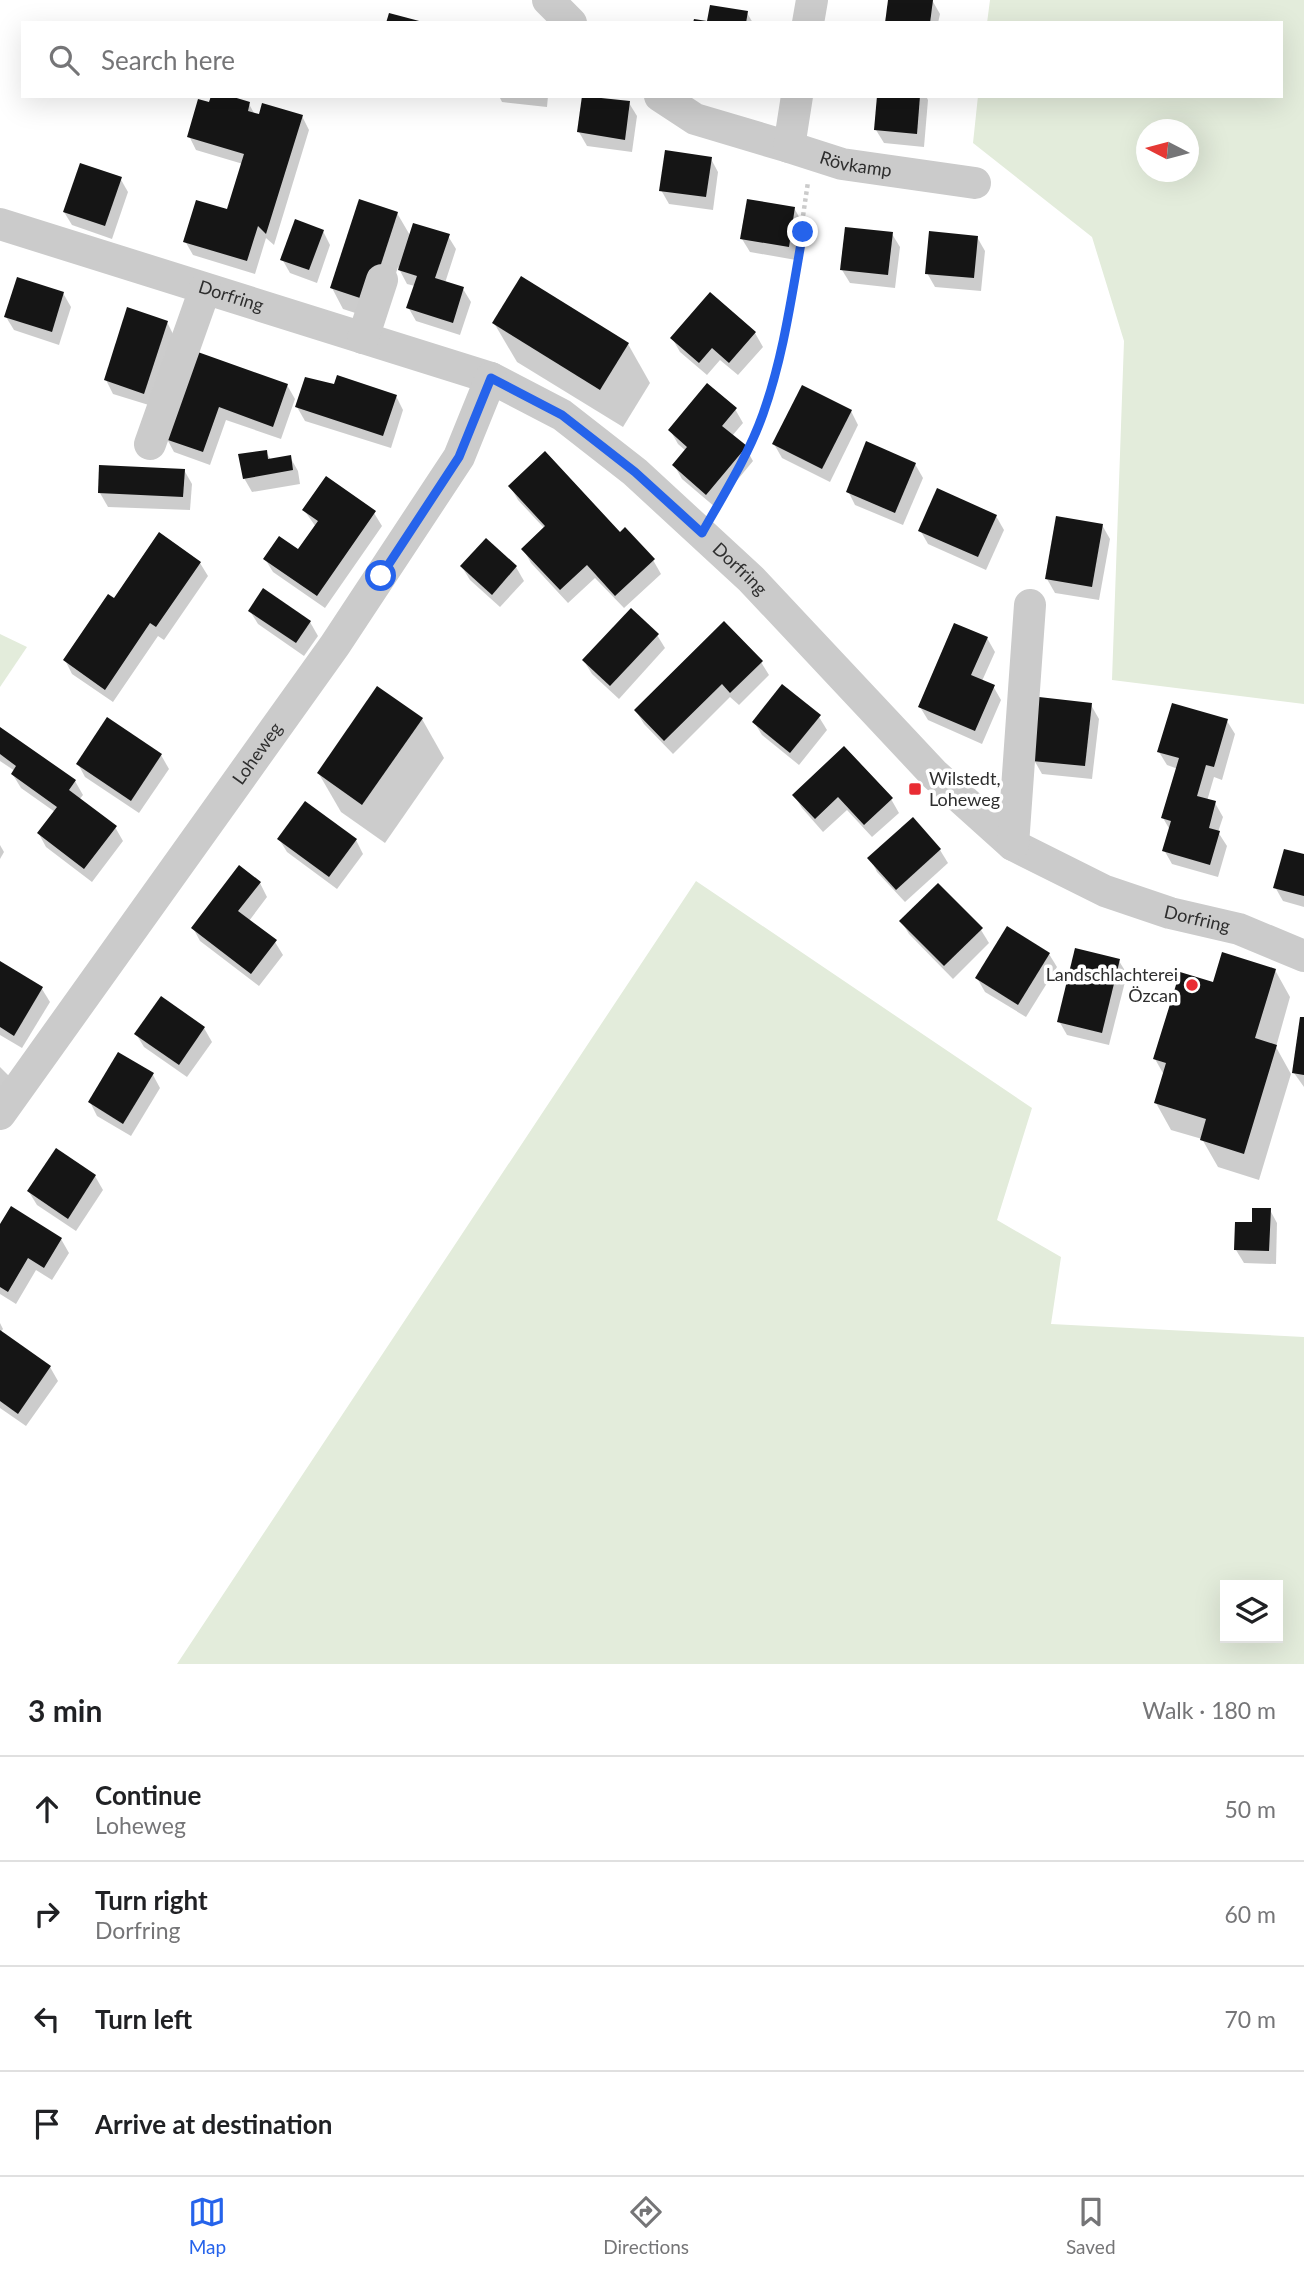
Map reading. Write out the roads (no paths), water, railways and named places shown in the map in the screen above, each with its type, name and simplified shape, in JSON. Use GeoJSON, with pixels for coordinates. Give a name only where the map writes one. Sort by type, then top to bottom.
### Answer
{"type":"FeatureCollection","features":[{"type":"Feature","properties":{"kind":"street"},"geometry":{"type":"LineString","coordinates":[[548,0],[569,21]]}},
{"type":"Feature","properties":{"kind":"street"},"geometry":{"type":"LineString","coordinates":[[808,21],[812,0]]}},
{"type":"Feature","properties":{"kind":"street","name":"Rövkamp"},"geometry":{"type":"LineString","coordinates":[[663,98],[695,119],[842,164],[975,183]]}},
{"type":"Feature","properties":{"kind":"street"},"geometry":{"type":"LineString","coordinates":[[797,98],[800,151]]}},
{"type":"Feature","properties":{"kind":"street","name":"Dorfring"},"geometry":{"type":"LineString","coordinates":[[0,224],[491,378],[562,415],[635,472],[757,584],[934,774],[1013,845],[1105,891],[1170,912],[1239,929],[1304,956]]}},
{"type":"Feature","properties":{"kind":"street"},"geometry":{"type":"LineString","coordinates":[[363,338],[382,280]]}},
{"type":"Feature","properties":{"kind":"street"},"geometry":{"type":"LineString","coordinates":[[150,444],[205,289]]}},
{"type":"Feature","properties":{"kind":"street","name":"Loheweg"},"geometry":{"type":"LineString","coordinates":[[0,1114],[335,645],[459,457],[491,378]]}},
{"type":"Feature","properties":{"kind":"street"},"geometry":{"type":"LineString","coordinates":[[1013,845],[1030,606]]}},
{"type":"Feature","properties":{"kind":"place","name":"Wilstedt, Loheweg"},"geometry":{"type":"Point","coordinates":[915,789]}},
{"type":"Feature","properties":{"kind":"place","name":"Landschlachterei Özcan"},"geometry":{"type":"Point","coordinates":[1192,985]}}]}
